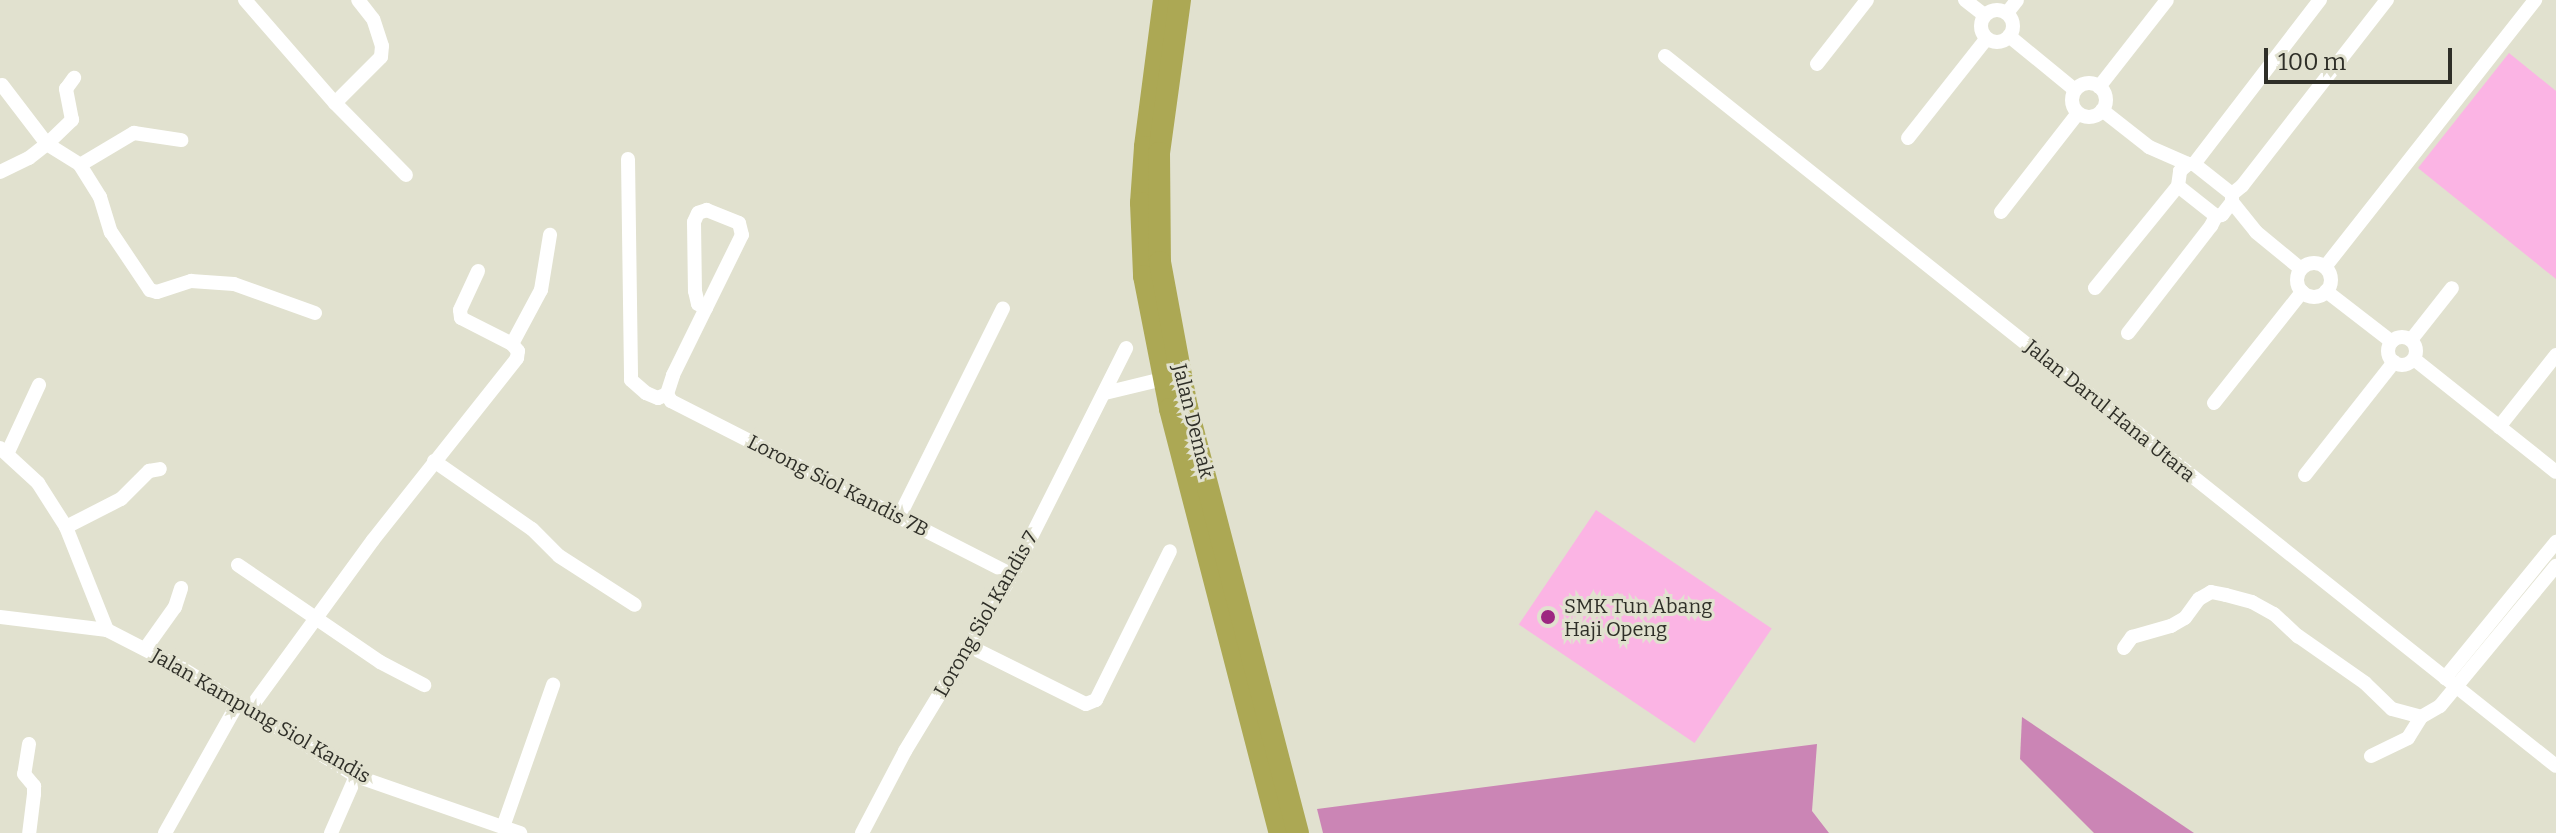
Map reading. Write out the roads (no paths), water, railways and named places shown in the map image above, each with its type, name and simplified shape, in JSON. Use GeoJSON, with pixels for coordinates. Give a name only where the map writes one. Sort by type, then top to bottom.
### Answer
{"type":"FeatureCollection","features":[{"type":"Feature","properties":{"kind":"highway","name":"Jalan Demak"},"geometry":{"type":"LineString","coordinates":[[1164,0],[1151,93],[1141,203],[1144,276],[1163,379],[1280,833]]}},
{"type":"Feature","properties":{"kind":"highway","name":"Jalan Demak"},"geometry":{"type":"LineString","coordinates":[[1180,0],[1159,153],[1160,262],[1187,407],[1298,833]]}},
{"type":"Feature","properties":{"kind":"street"},"geometry":{"type":"LineString","coordinates":[[245,0],[335,103],[406,175]]}},
{"type":"Feature","properties":{"kind":"street"},"geometry":{"type":"LineString","coordinates":[[335,103],[381,57],[382,46],[373,19],[358,0]]}},
{"type":"Feature","properties":{"kind":"street"},"geometry":{"type":"LineString","coordinates":[[1817,64],[1867,0]]}},
{"type":"Feature","properties":{"kind":"street"},"geometry":{"type":"LineString","coordinates":[[1965,0],[1984,15]]}},
{"type":"Feature","properties":{"kind":"street"},"geometry":{"type":"LineString","coordinates":[[2007,13],[2017,0]]}},
{"type":"Feature","properties":{"kind":"street"},"geometry":{"type":"LineString","coordinates":[[2099,87],[2167,0]]}},
{"type":"Feature","properties":{"kind":"street"},"geometry":{"type":"LineString","coordinates":[[2095,288],[2320,0]]}},
{"type":"Feature","properties":{"kind":"street"},"geometry":{"type":"LineString","coordinates":[[2128,333],[2387,0]]}},
{"type":"Feature","properties":{"kind":"street"},"geometry":{"type":"LineString","coordinates":[[2325,267],[2535,0]]}},
{"type":"Feature","properties":{"kind":"street"},"geometry":{"type":"LineString","coordinates":[[1997,9],[2007,13],[2012,22],[2009,36],[1999,42],[1987,38],[1980,26],[1984,15],[1997,9]]}},
{"type":"Feature","properties":{"kind":"street"},"geometry":{"type":"LineString","coordinates":[[2009,36],[2075,90]]}},
{"type":"Feature","properties":{"kind":"street"},"geometry":{"type":"LineString","coordinates":[[1908,138],[1987,38]]}},
{"type":"Feature","properties":{"kind":"street","name":"Jalan Darul Hana Utara"},"geometry":{"type":"LineString","coordinates":[[1665,56],[2556,766]]}},
{"type":"Feature","properties":{"kind":"street"},"geometry":{"type":"LineString","coordinates":[[0,172],[29,158],[72,120],[66,89],[74,78]]}},
{"type":"Feature","properties":{"kind":"street"},"geometry":{"type":"LineString","coordinates":[[2078,113],[2072,101],[2075,90],[2089,83],[2099,87],[2105,95],[2102,110]]}},
{"type":"Feature","properties":{"kind":"street"},"geometry":{"type":"LineString","coordinates":[[2,85],[47,144],[80,165],[100,197],[111,232],[150,290],[157,292],[191,281],[234,284],[315,313]]}},
{"type":"Feature","properties":{"kind":"street"},"geometry":{"type":"LineString","coordinates":[[2078,113],[2091,116],[2102,110]]}},
{"type":"Feature","properties":{"kind":"street"},"geometry":{"type":"LineString","coordinates":[[2102,110],[2149,147],[2177,182],[2225,207],[2301,269]]}},
{"type":"Feature","properties":{"kind":"street"},"geometry":{"type":"LineString","coordinates":[[2001,212],[2078,113]]}},
{"type":"Feature","properties":{"kind":"street"},"geometry":{"type":"LineString","coordinates":[[80,165],[134,133],[181,140]]}},
{"type":"Feature","properties":{"kind":"street"},"geometry":{"type":"LineString","coordinates":[[2149,147],[2191,164],[2225,207]]}},
{"type":"Feature","properties":{"kind":"street","name":"Lorong Siol Kandis 7B"},"geometry":{"type":"LineString","coordinates":[[628,159],[631,380],[646,393],[658,398],[667,394],[671,401],[1012,575]]}},
{"type":"Feature","properties":{"kind":"street"},"geometry":{"type":"LineString","coordinates":[[667,394],[743,228],[707,210],[698,213],[694,222],[695,291],[698,304],[706,308]]}},
{"type":"Feature","properties":{"kind":"street"},"geometry":{"type":"LineString","coordinates":[[512,344],[539,295],[550,235]]}},
{"type":"Feature","properties":{"kind":"street"},"geometry":{"type":"LineString","coordinates":[[2310,263],[2325,267],[2330,278],[2326,291],[2314,297],[2302,292],[2297,279],[2301,269],[2310,263]]}},
{"type":"Feature","properties":{"kind":"street"},"geometry":{"type":"LineString","coordinates":[[165,833],[244,706],[316,619],[434,461],[517,358],[518,351],[512,344],[461,318],[460,310],[478,271]]}},
{"type":"Feature","properties":{"kind":"street"},"geometry":{"type":"LineString","coordinates":[[2411,340],[2452,288]]}},
{"type":"Feature","properties":{"kind":"street"},"geometry":{"type":"LineString","coordinates":[[2326,291],[2392,342]]}},
{"type":"Feature","properties":{"kind":"street"},"geometry":{"type":"LineString","coordinates":[[2214,403],[2302,292]]}},
{"type":"Feature","properties":{"kind":"street"},"geometry":{"type":"LineString","coordinates":[[899,517],[1003,308]]}},
{"type":"Feature","properties":{"kind":"street"},"geometry":{"type":"LineString","coordinates":[[2403,337],[2411,340],[2416,347],[2414,359],[2406,364],[2394,362],[2389,352],[2392,342],[2403,337]]}},
{"type":"Feature","properties":{"kind":"street","name":"Lorong Siol Kandis 7"},"geometry":{"type":"LineString","coordinates":[[862,833],[905,751],[1012,575],[1126,348]]}},
{"type":"Feature","properties":{"kind":"street"},"geometry":{"type":"LineString","coordinates":[[2499,427],[2556,355]]}},
{"type":"Feature","properties":{"kind":"street"},"geometry":{"type":"LineString","coordinates":[[2414,359],[2556,472]]}},
{"type":"Feature","properties":{"kind":"street"},"geometry":{"type":"LineString","coordinates":[[2305,475],[2394,362]]}},
{"type":"Feature","properties":{"kind":"street"},"geometry":{"type":"LineString","coordinates":[[1105,393],[1163,379]]}},
{"type":"Feature","properties":{"kind":"street"},"geometry":{"type":"LineString","coordinates":[[39,385],[4,450],[38,483],[66,527],[107,630]]}},
{"type":"Feature","properties":{"kind":"street"},"geometry":{"type":"LineString","coordinates":[[434,461],[532,529],[559,556],[635,605]]}},
{"type":"Feature","properties":{"kind":"street"},"geometry":{"type":"LineString","coordinates":[[66,527],[121,499],[149,471],[160,469]]}},
{"type":"Feature","properties":{"kind":"street"},"geometry":{"type":"LineString","coordinates":[[2371,756],[2408,738],[2421,717],[2440,706],[2451,682],[2556,542]]}},
{"type":"Feature","properties":{"kind":"street"},"geometry":{"type":"LineString","coordinates":[[971,647],[1086,704],[1096,700],[1170,551]]}},
{"type":"Feature","properties":{"kind":"street"},"geometry":{"type":"LineString","coordinates":[[238,565],[405,678],[424,685]]}},
{"type":"Feature","properties":{"kind":"street"},"geometry":{"type":"LineString","coordinates":[[2451,682],[2556,566]]}},
{"type":"Feature","properties":{"kind":"street"},"geometry":{"type":"LineString","coordinates":[[145,649],[175,607],[181,588]]}},
{"type":"Feature","properties":{"kind":"street"},"geometry":{"type":"LineString","coordinates":[[2124,648],[2132,637],[2171,626],[2185,618],[2199,599],[2211,592],[2226,595],[2252,602],[2274,614],[2298,636],[2365,683],[2392,709],[2421,717]]}},
{"type":"Feature","properties":{"kind":"street","name":"Jalan Kampung Siol Kandis"},"geometry":{"type":"LineString","coordinates":[[0,617],[107,630],[244,706],[356,776],[520,833]]}},
{"type":"Feature","properties":{"kind":"street"},"geometry":{"type":"LineString","coordinates":[[503,827],[553,685]]}},
{"type":"Feature","properties":{"kind":"street"},"geometry":{"type":"LineString","coordinates":[[29,744],[24,774],[34,786],[34,794],[29,833]]}},
{"type":"Feature","properties":{"kind":"street"},"geometry":{"type":"LineString","coordinates":[[331,833],[356,776]]}},
{"type":"Feature","properties":{"kind":"place","name":"SMK Tun Abang Haji Openg"},"geometry":{"type":"Point","coordinates":[1548,617]}}]}
